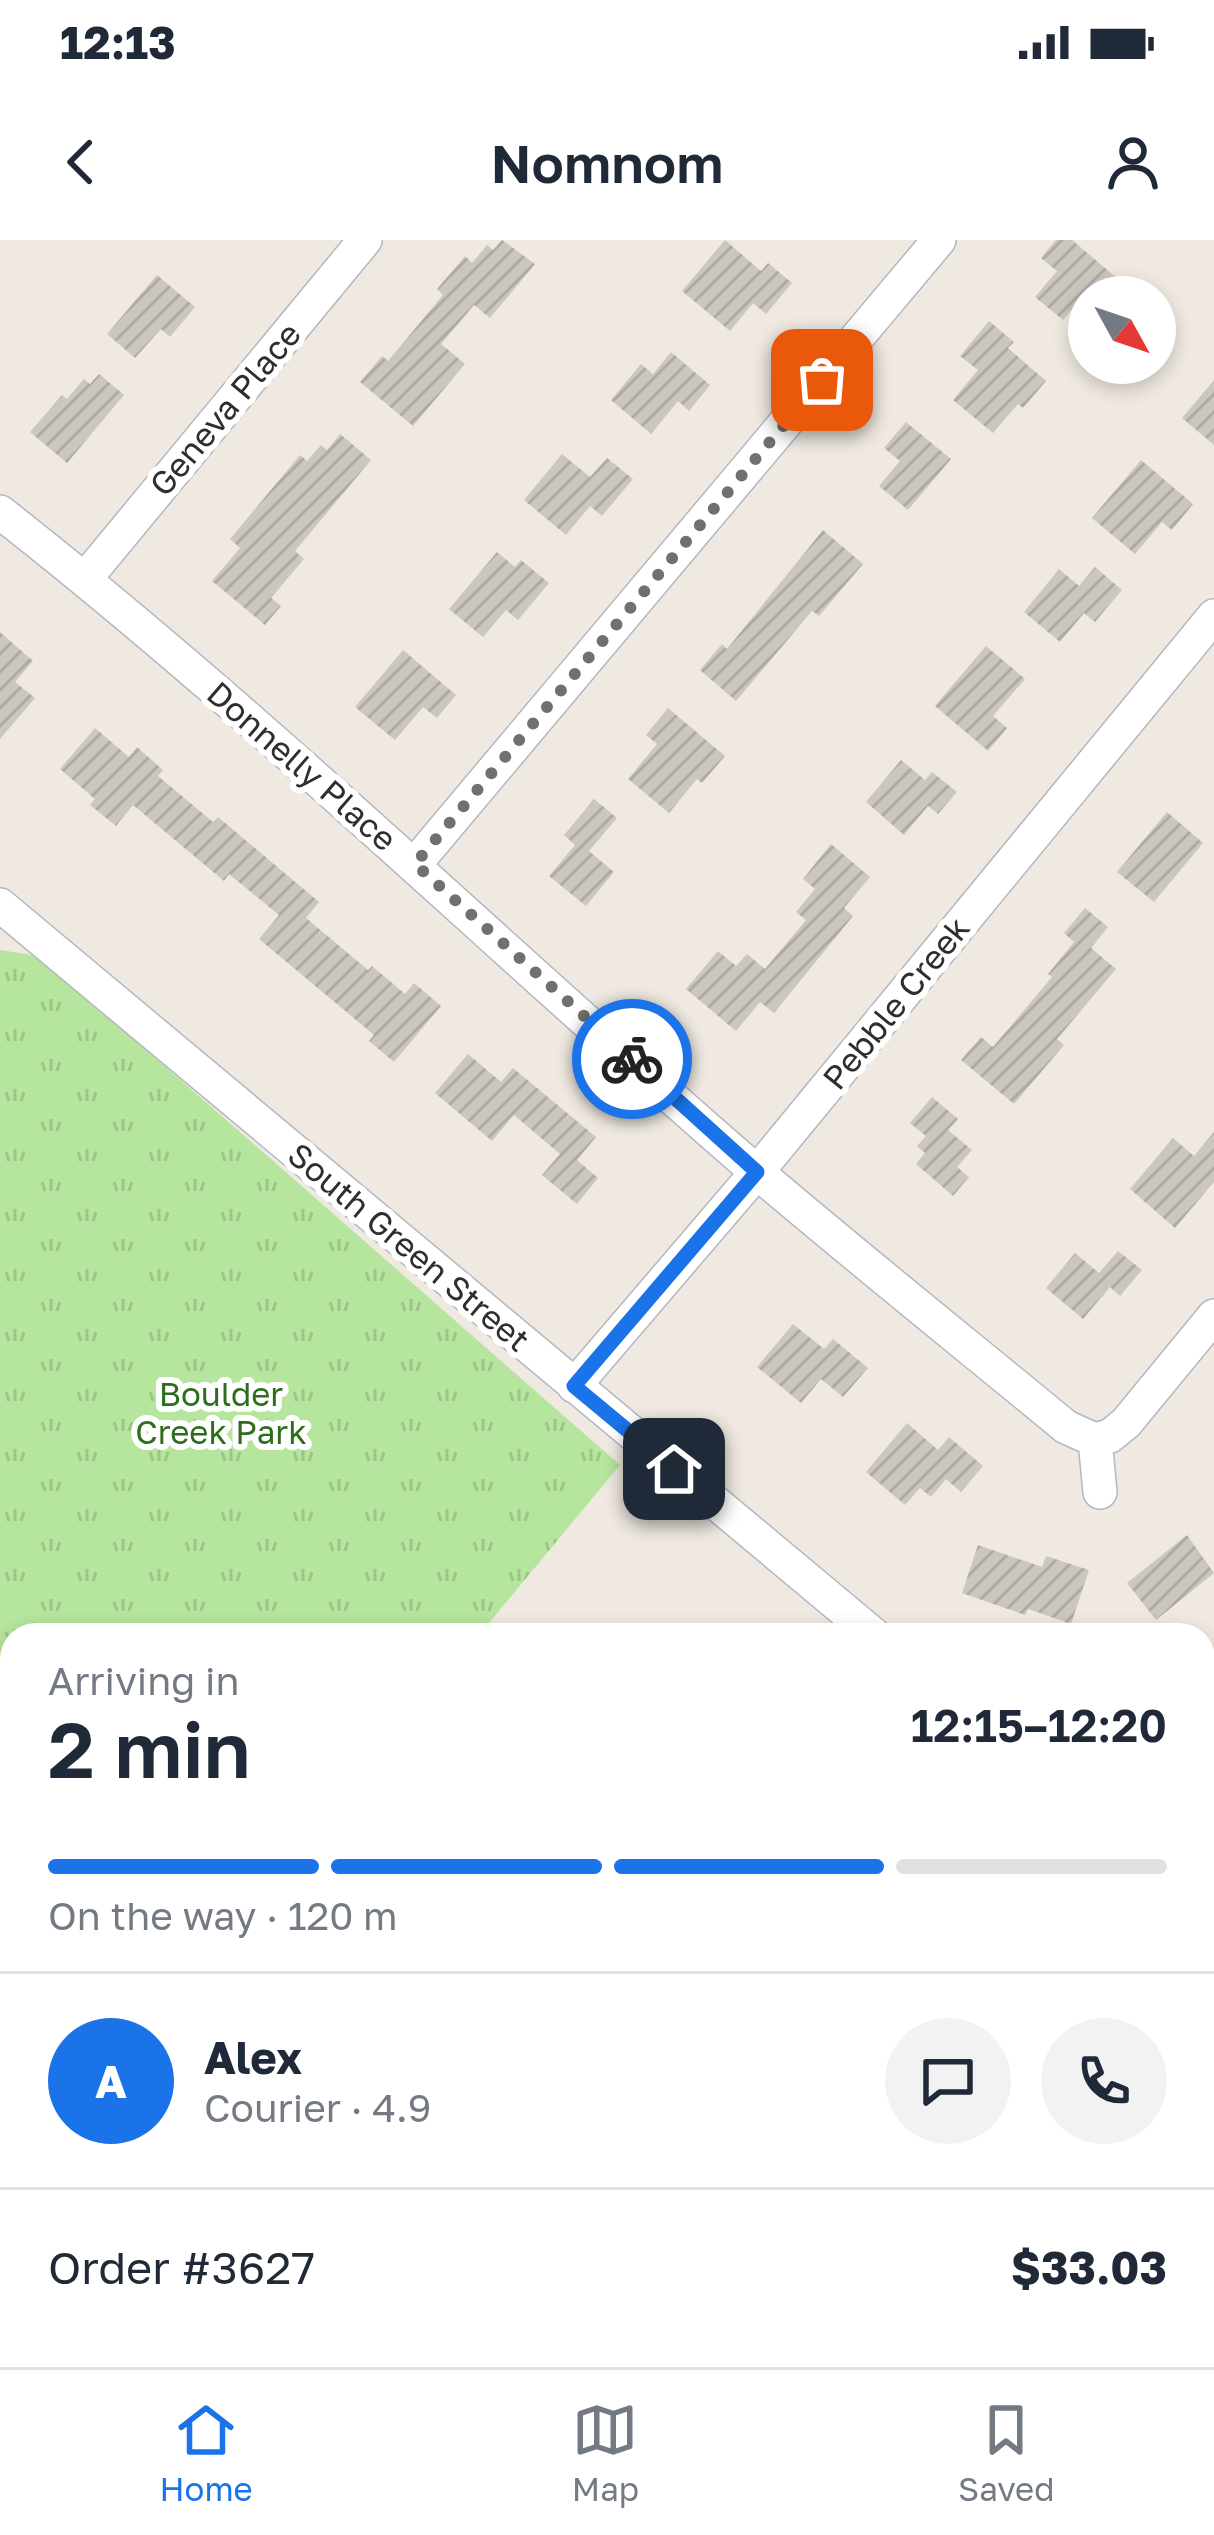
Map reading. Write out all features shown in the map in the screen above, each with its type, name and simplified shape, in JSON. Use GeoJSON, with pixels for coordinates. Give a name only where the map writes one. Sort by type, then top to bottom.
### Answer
{"type":"FeatureCollection","features":[{"type":"Feature","properties":{"kind":"street","name":"Geneva Place"},"geometry":{"type":"LineString","coordinates":[[85,579],[364,240]]}},
{"type":"Feature","properties":{"kind":"street"},"geometry":{"type":"LineString","coordinates":[[415,864],[940,240]]}},
{"type":"Feature","properties":{"kind":"street","name":"Donnelly Place"},"geometry":{"type":"LineString","coordinates":[[0,512],[85,579],[415,864],[757,1172],[1066,1427],[1095,1440]]}},
{"type":"Feature","properties":{"kind":"street","name":"Pebble Creek"},"geometry":{"type":"LineString","coordinates":[[574,1386],[757,1172],[1214,616]]}},
{"type":"Feature","properties":{"kind":"street","name":"South Green Street"},"geometry":{"type":"LineString","coordinates":[[0,905],[860,1623]]}},
{"type":"Feature","properties":{"kind":"street"},"geometry":{"type":"LineString","coordinates":[[1100,1492],[1095,1440],[1110,1436],[1126,1423],[1214,1316]]}},
{"type":"Feature","properties":{"kind":"green space","name":"Boulder Creek Park"},"geometry":{"type":"Polygon","coordinates":[[[0,950],[39,956],[620,1465],[489,1623],[0,1623],[0,950]]]}},
{"type":"Feature","properties":{"kind":"building"},"geometry":{"type":"Polygon","coordinates":[[[502,240],[535,264],[490,318],[474,305],[441,344],[465,364],[413,426],[360,382],[382,356],[388,361],[443,295],[437,289],[465,256],[472,263],[487,245],[493,250],[502,240]]]}},
{"type":"Feature","properties":{"kind":"building"},"geometry":{"type":"Polygon","coordinates":[[[725,240],[761,271],[768,263],[792,283],[766,314],[753,303],[730,331],[682,291],[725,240]]]}},
{"type":"Feature","properties":{"kind":"building"},"geometry":{"type":"Polygon","coordinates":[[[1056,240],[1072,240],[1114,276],[1068,276],[1068,314],[1063,320],[1035,297],[1057,271],[1041,258],[1056,240]]]}},
{"type":"Feature","properties":{"kind":"building"},"geometry":{"type":"Polygon","coordinates":[[[157,275],[195,307],[170,337],[161,329],[135,358],[107,334],[157,275]]]}},
{"type":"Feature","properties":{"kind":"building"},"geometry":{"type":"Polygon","coordinates":[[[989,321],[1014,342],[1008,348],[1046,381],[993,433],[953,400],[978,370],[960,356],[989,321]]]}},
{"type":"Feature","properties":{"kind":"building"},"geometry":{"type":"Polygon","coordinates":[[[671,352],[710,385],[689,411],[678,401],[651,434],[611,400],[641,364],[653,374],[671,352]]]}},
{"type":"Feature","properties":{"kind":"building"},"geometry":{"type":"Polygon","coordinates":[[[99,374],[124,395],[67,463],[30,432],[62,395],[67,399],[84,379],[90,384],[99,374]]]}},
{"type":"Feature","properties":{"kind":"building"},"geometry":{"type":"Polygon","coordinates":[[[1214,380],[1214,445],[1182,418],[1214,380]]]}},
{"type":"Feature","properties":{"kind":"building"},"geometry":{"type":"Polygon","coordinates":[[[906,422],[951,459],[908,510],[879,486],[900,461],[884,448],[906,422]]]}},
{"type":"Feature","properties":{"kind":"building"},"geometry":{"type":"Polygon","coordinates":[[[340,434],[371,460],[295,551],[304,559],[271,598],[281,606],[265,625],[212,581],[240,548],[230,539],[300,455],[307,461],[321,445],[327,450],[340,434]]]}},
{"type":"Feature","properties":{"kind":"building"},"geometry":{"type":"Polygon","coordinates":[[[562,454],[590,477],[607,458],[633,479],[602,516],[590,506],[566,535],[524,500],[562,454]]]}},
{"type":"Feature","properties":{"kind":"building"},"geometry":{"type":"Polygon","coordinates":[[[1141,460],[1193,504],[1172,530],[1162,522],[1135,554],[1092,518],[1141,460]]]}},
{"type":"Feature","properties":{"kind":"building"},"geometry":{"type":"Polygon","coordinates":[[[823,530],[863,564],[819,616],[812,611],[736,701],[700,670],[722,644],[727,649],[823,530]]]}},
{"type":"Feature","properties":{"kind":"building"},"geometry":{"type":"Polygon","coordinates":[[[497,552],[515,567],[521,560],[549,583],[518,620],[506,610],[483,637],[449,609],[497,552]]]}},
{"type":"Feature","properties":{"kind":"building"},"geometry":{"type":"Polygon","coordinates":[[[1095,567],[1122,590],[1095,622],[1084,613],[1060,642],[1024,612],[1059,569],[1079,586],[1095,567]]]}},
{"type":"Feature","properties":{"kind":"building"},"geometry":{"type":"Polygon","coordinates":[[[0,632],[33,661],[15,682],[35,698],[0,739],[0,632]]]}},
{"type":"Feature","properties":{"kind":"building"},"geometry":{"type":"Polygon","coordinates":[[[986,646],[1025,679],[993,716],[1007,728],[988,751],[935,706],[986,646]]]}},
{"type":"Feature","properties":{"kind":"building"},"geometry":{"type":"Polygon","coordinates":[[[403,650],[456,695],[437,718],[423,707],[395,740],[355,707],[403,650]]]}},
{"type":"Feature","properties":{"kind":"building"},"geometry":{"type":"Polygon","coordinates":[[[668,708],[725,756],[702,783],[697,779],[669,813],[628,779],[657,744],[646,735],[668,708]]]}},
{"type":"Feature","properties":{"kind":"building"},"geometry":{"type":"Polygon","coordinates":[[[95,728],[129,757],[137,747],[163,770],[158,776],[213,822],[218,817],[319,902],[306,918],[368,970],[372,966],[405,994],[414,983],[441,1006],[394,1062],[369,1041],[374,1035],[259,939],[279,915],[229,874],[224,881],[133,805],[116,826],[90,805],[95,799],[60,769],[95,728]]]}},
{"type":"Feature","properties":{"kind":"building"},"geometry":{"type":"Polygon","coordinates":[[[901,760],[925,780],[932,772],[957,792],[938,814],[928,806],[904,835],[866,802],[901,760]]]}},
{"type":"Feature","properties":{"kind":"building"},"geometry":{"type":"Polygon","coordinates":[[[594,799],[617,818],[589,851],[614,872],[586,906],[549,876],[575,845],[564,835],[594,799]]]}},
{"type":"Feature","properties":{"kind":"building"},"geometry":{"type":"Polygon","coordinates":[[[1167,812],[1203,843],[1154,902],[1117,872],[1167,812]]]}},
{"type":"Feature","properties":{"kind":"building"},"geometry":{"type":"Polygon","coordinates":[[[831,844],[870,877],[844,908],[853,916],[774,1013],[760,1002],[736,1031],[686,989],[718,951],[736,966],[747,954],[765,969],[806,920],[796,912],[815,889],[803,879],[831,844]]]}},
{"type":"Feature","properties":{"kind":"building"},"geometry":{"type":"Polygon","coordinates":[[[1085,908],[1108,927],[1091,948],[1116,969],[1057,1039],[1064,1045],[1014,1104],[961,1060],[981,1037],[993,1047],[1052,977],[1048,974],[1074,942],[1064,933],[1085,908]]]}},
{"type":"Feature","properties":{"kind":"building"},"geometry":{"type":"Polygon","coordinates":[[[468,1054],[501,1082],[513,1068],[596,1137],[577,1160],[598,1178],[577,1204],[542,1175],[560,1154],[514,1115],[492,1141],[435,1093],[468,1054]]]}},
{"type":"Feature","properties":{"kind":"building"},"geometry":{"type":"Polygon","coordinates":[[[932,1097],[958,1119],[948,1130],[972,1150],[957,1167],[969,1177],[953,1196],[916,1164],[925,1153],[917,1146],[926,1136],[910,1123],[932,1097]]]}},
{"type":"Feature","properties":{"kind":"building"},"geometry":{"type":"Polygon","coordinates":[[[1214,1132],[1214,1182],[1175,1228],[1130,1189],[1173,1138],[1194,1156],[1214,1132]]]}},
{"type":"Feature","properties":{"kind":"building"},"geometry":{"type":"Polygon","coordinates":[[[1118,1251],[1142,1270],[1120,1296],[1110,1287],[1083,1319],[1046,1288],[1075,1253],[1099,1273],[1118,1251]]]}},
{"type":"Feature","properties":{"kind":"building"},"geometry":{"type":"Polygon","coordinates":[[[793,1324],[824,1349],[833,1339],[868,1368],[843,1397],[821,1379],[801,1403],[757,1367],[793,1324]]]}},
{"type":"Feature","properties":{"kind":"building"},"geometry":{"type":"Polygon","coordinates":[[[907,1423],[938,1450],[949,1437],[983,1466],[961,1492],[946,1479],[931,1497],[920,1488],[905,1505],[866,1472],[907,1423]]]}},
{"type":"Feature","properties":{"kind":"building"},"geometry":{"type":"Polygon","coordinates":[[[1187,1535],[1214,1573],[1156,1620],[1127,1583],[1187,1535]]]}},
{"type":"Feature","properties":{"kind":"building"},"geometry":{"type":"Polygon","coordinates":[[[978,1545],[1042,1567],[1046,1556],[1089,1570],[1071,1623],[1028,1609],[1025,1615],[962,1593],[978,1545]]]}},
{"type":"Feature","properties":{"kind":"way so far"},"geometry":{"type":"LineString","coordinates":[[632,1059],[415,864],[822,380]]}},
{"type":"Feature","properties":{"kind":"route"},"geometry":{"type":"LineString","coordinates":[[632,1059],[757,1172],[574,1386],[674,1469]]}}]}
